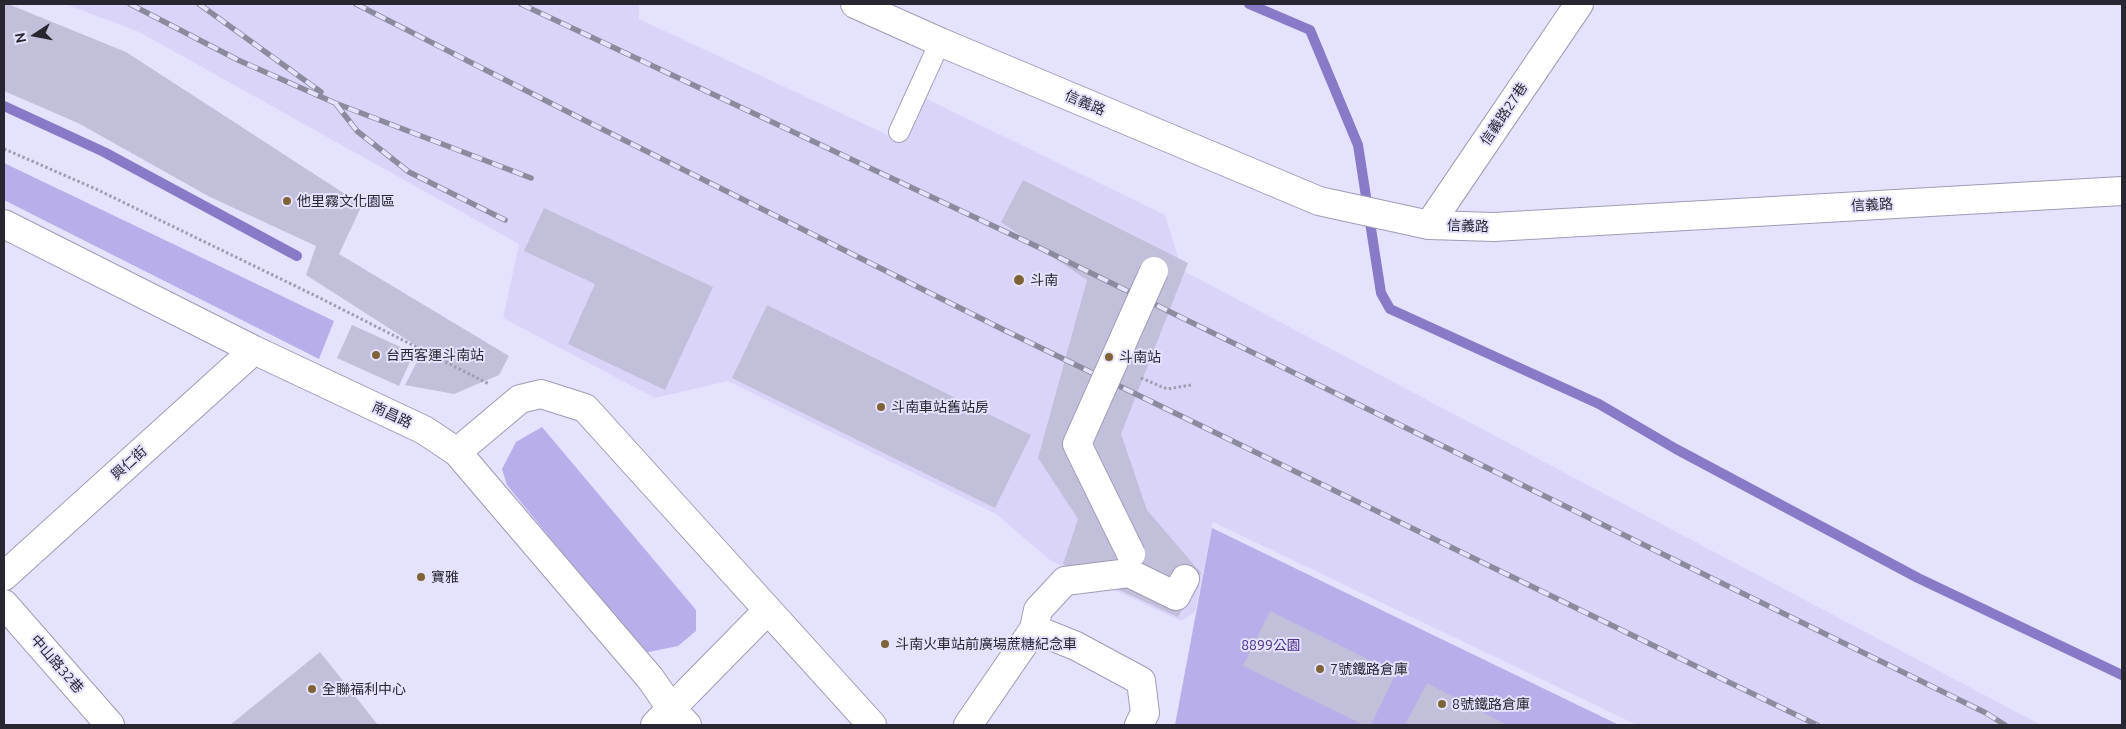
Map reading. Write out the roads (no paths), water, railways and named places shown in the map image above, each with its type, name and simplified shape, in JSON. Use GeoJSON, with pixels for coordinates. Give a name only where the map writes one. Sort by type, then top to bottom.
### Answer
{"type":"FeatureCollection","features":[{"type":"Feature","properties":{"kind":"street","name":"信義路"},"geometry":{"type":"LineString","coordinates":[[855,4],[940,42],[1319,200],[1429,225],[1494,227],[2122,191]]}},
{"type":"Feature","properties":{"kind":"street","name":"信義路27巷"},"geometry":{"type":"LineString","coordinates":[[1429,225],[1579,4]]}},
{"type":"Feature","properties":{"kind":"street","name":"南昌路"},"geometry":{"type":"LineString","coordinates":[[4,224],[254,350],[424,430],[457,452],[650,678],[671,720]]}},
{"type":"Feature","properties":{"kind":"street"},"geometry":{"type":"LineString","coordinates":[[1131,554],[1077,444],[1154,271]]}},
{"type":"Feature","properties":{"kind":"street","name":"興仁街"},"geometry":{"type":"LineString","coordinates":[[4,576],[254,350]]}},
{"type":"Feature","properties":{"kind":"street"},"geometry":{"type":"LineString","coordinates":[[457,452],[520,399],[541,394],[585,408],[726,566],[872,725]]}},
{"type":"Feature","properties":{"kind":"street"},"geometry":{"type":"LineString","coordinates":[[968,725],[1034,629],[1038,610],[1065,581],[1129,572],[1176,596],[1185,580]]}},
{"type":"Feature","properties":{"kind":"street","name":"中山路32巷"},"geometry":{"type":"LineString","coordinates":[[4,604],[110,725]]}},
{"type":"Feature","properties":{"kind":"street"},"geometry":{"type":"LineString","coordinates":[[671,720],[768,610]]}},
{"type":"Feature","properties":{"kind":"street"},"geometry":{"type":"LineString","coordinates":[[1034,629],[1076,646],[1141,681],[1145,713],[1139,725]]}},
{"type":"Feature","properties":{"kind":"lane"},"geometry":{"type":"LineString","coordinates":[[899,132],[940,42]]}},
{"type":"Feature","properties":{"kind":"waterway"},"geometry":{"type":"LineString","coordinates":[[1249,4],[1310,30],[1358,145],[1381,293],[1390,309],[1599,404],[1676,449],[1918,578],[2122,675]]}},
{"type":"Feature","properties":{"kind":"waterway"},"geometry":{"type":"LineString","coordinates":[[4,106],[104,152],[297,256]]}},
{"type":"Feature","properties":{"kind":"railway"},"geometry":{"type":"LineString","coordinates":[[130,4],[238,60],[335,103],[531,178]]}},
{"type":"Feature","properties":{"kind":"railway"},"geometry":{"type":"LineString","coordinates":[[199,4],[321,92]]}},
{"type":"Feature","properties":{"kind":"railway"},"geometry":{"type":"LineString","coordinates":[[356,4],[1004,330],[1817,725]]}},
{"type":"Feature","properties":{"kind":"railway"},"geometry":{"type":"LineString","coordinates":[[521,4],[1038,247],[1986,713],[2005,725]]}},
{"type":"Feature","properties":{"kind":"railway"},"geometry":{"type":"LineString","coordinates":[[336,104],[357,131],[409,172],[505,220]]}},
{"type":"Feature","properties":{"kind":"place","name":"他里霧文化園區"},"geometry":{"type":"Point","coordinates":[287,201]}},
{"type":"Feature","properties":{"kind":"place","name":"斗南"},"geometry":{"type":"Point","coordinates":[1019,280]}},
{"type":"Feature","properties":{"kind":"place","name":"台西客運斗南站"},"geometry":{"type":"Point","coordinates":[376,355]}},
{"type":"Feature","properties":{"kind":"place","name":"斗南站"},"geometry":{"type":"Point","coordinates":[1109,357]}},
{"type":"Feature","properties":{"kind":"place","name":"斗南車站舊站房"},"geometry":{"type":"Point","coordinates":[881,407]}},
{"type":"Feature","properties":{"kind":"place","name":"寶雅"},"geometry":{"type":"Point","coordinates":[421,577]}},
{"type":"Feature","properties":{"kind":"place","name":"斗南火車站前廣場蔗糖紀念車"},"geometry":{"type":"Point","coordinates":[885,644]}},
{"type":"Feature","properties":{"kind":"place","name":"7號鐵路倉庫"},"geometry":{"type":"Point","coordinates":[1320,669]}},
{"type":"Feature","properties":{"kind":"place","name":"全聯福利中心"},"geometry":{"type":"Point","coordinates":[312,689]}},
{"type":"Feature","properties":{"kind":"place","name":"8號鐵路倉庫"},"geometry":{"type":"Point","coordinates":[1442,704]}},
{"type":"Feature","properties":{"kind":"park label","name":"8899公園"},"geometry":{"type":"Point","coordinates":[1271,645]}}]}
